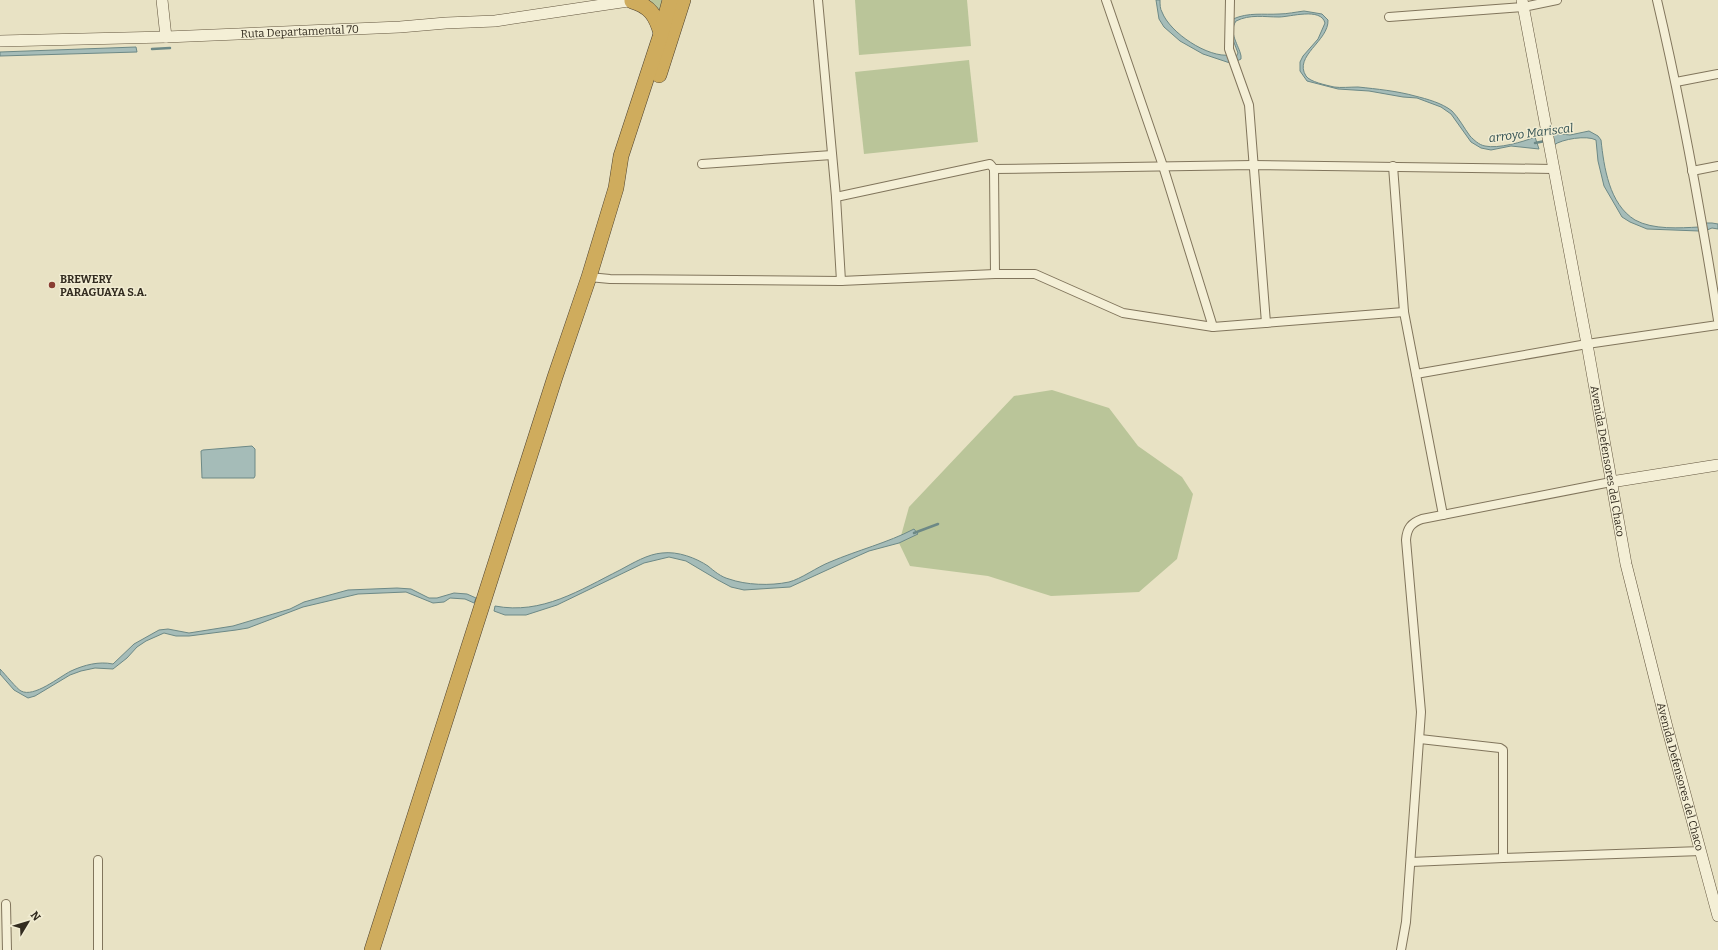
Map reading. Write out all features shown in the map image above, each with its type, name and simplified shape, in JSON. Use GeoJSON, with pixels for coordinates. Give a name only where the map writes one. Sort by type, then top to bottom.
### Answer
{"type":"FeatureCollection","features":[{"type":"Feature","properties":{"kind":"highway"},"geometry":{"type":"LineString","coordinates":[[634,0],[649,8],[656,18],[661,33]]}},
{"type":"Feature","properties":{"kind":"highway"},"geometry":{"type":"LineString","coordinates":[[372,950],[480,616],[555,377],[589,277],[616,188],[621,156],[661,33],[670,0]]}},
{"type":"Feature","properties":{"kind":"highway"},"geometry":{"type":"LineString","coordinates":[[616,188],[631,156],[684,0]]}},
{"type":"Feature","properties":{"kind":"highway"},"geometry":{"type":"LineString","coordinates":[[678,19],[692,0]]}},
{"type":"Feature","properties":{"kind":"main road"},"geometry":{"type":"LineString","coordinates":[[162,0],[166,37]]}},
{"type":"Feature","properties":{"kind":"main road","name":"Ruta Departamental 70"},"geometry":{"type":"LineString","coordinates":[[0,41],[166,37],[400,27],[494,21],[564,11],[572,5],[596,0]]}},
{"type":"Feature","properties":{"kind":"main road"},"geometry":{"type":"LineString","coordinates":[[564,11],[634,0]]}},
{"type":"Feature","properties":{"kind":"main road","name":"Avenida Defensores del Chaco"},"geometry":{"type":"LineString","coordinates":[[1522,3],[1587,344],[1628,572],[1718,916]]}},
{"type":"Feature","properties":{"kind":"main road"},"geometry":{"type":"LineString","coordinates":[[1611,482],[1718,464]]}},
{"type":"Feature","properties":{"kind":"street"},"geometry":{"type":"LineString","coordinates":[[818,0],[836,197],[841,281]]}},
{"type":"Feature","properties":{"kind":"street"},"geometry":{"type":"LineString","coordinates":[[1106,0],[1163,166],[1213,327]]}},
{"type":"Feature","properties":{"kind":"street"},"geometry":{"type":"LineString","coordinates":[[1230,0],[1229,49],[1249,105],[1266,323]]}},
{"type":"Feature","properties":{"kind":"street"},"geometry":{"type":"LineString","coordinates":[[1389,18],[1557,0]]}},
{"type":"Feature","properties":{"kind":"street"},"geometry":{"type":"LineString","coordinates":[[1657,0],[1676,82],[1701,213],[1718,320]]}},
{"type":"Feature","properties":{"kind":"street"},"geometry":{"type":"LineString","coordinates":[[1676,82],[1718,74]]}},
{"type":"Feature","properties":{"kind":"street"},"geometry":{"type":"LineString","coordinates":[[702,164],[832,154]]}},
{"type":"Feature","properties":{"kind":"street"},"geometry":{"type":"LineString","coordinates":[[836,197],[990,164],[994,169],[995,274]]}},
{"type":"Feature","properties":{"kind":"street"},"geometry":{"type":"LineString","coordinates":[[994,169],[1253,165],[1553,169]]}},
{"type":"Feature","properties":{"kind":"street"},"geometry":{"type":"LineString","coordinates":[[1393,166],[1404,312],[1443,515]]}},
{"type":"Feature","properties":{"kind":"street"},"geometry":{"type":"LineString","coordinates":[[1692,171],[1718,166]]}},
{"type":"Feature","properties":{"kind":"street"},"geometry":{"type":"LineString","coordinates":[[589,277],[610,279],[841,281],[995,274],[1035,274],[1123,314],[1213,327],[1404,312]]}},
{"type":"Feature","properties":{"kind":"street"},"geometry":{"type":"LineString","coordinates":[[1416,374],[1587,344],[1718,325]]}},
{"type":"Feature","properties":{"kind":"street"},"geometry":{"type":"LineString","coordinates":[[1401,950],[1406,922],[1421,712],[1406,540],[1407,531],[1413,523],[1443,515],[1611,482]]}},
{"type":"Feature","properties":{"kind":"street"},"geometry":{"type":"LineString","coordinates":[[1420,739],[1500,748],[1503,750],[1503,858]]}},
{"type":"Feature","properties":{"kind":"street"},"geometry":{"type":"LineString","coordinates":[[1411,862],[1701,851]]}},
{"type":"Feature","properties":{"kind":"street"},"geometry":{"type":"LineString","coordinates":[[98,860],[98,950]]}},
{"type":"Feature","properties":{"kind":"street"},"geometry":{"type":"LineString","coordinates":[[6,904],[7,950]]}},
{"type":"Feature","properties":{"kind":"green space"},"geometry":{"type":"Polygon","coordinates":[[[652,0],[667,0],[660,22],[643,2],[652,0]]]}},
{"type":"Feature","properties":{"kind":"green space"},"geometry":{"type":"Polygon","coordinates":[[[855,0],[967,0],[971,46],[859,55],[855,0]]]}},
{"type":"Feature","properties":{"kind":"green space"},"geometry":{"type":"Polygon","coordinates":[[[969,60],[978,142],[864,154],[855,72],[969,60]]]}},
{"type":"Feature","properties":{"kind":"green space"},"geometry":{"type":"Polygon","coordinates":[[[1052,390],[1109,408],[1138,446],[1182,477],[1193,494],[1177,559],[1139,592],[1051,596],[988,576],[910,566],[899,543],[909,507],[1014,396],[1052,390]]]}},
{"type":"Feature","properties":{"kind":"water"},"geometry":{"type":"Polygon","coordinates":[[[1156,0],[1160,0],[1161,9],[1166,20],[1181,36],[1211,52],[1221,55],[1230,55],[1233,64],[1203,54],[1180,41],[1164,27],[1159,19],[1156,0]]]}},
{"type":"Feature","properties":{"kind":"water"},"geometry":{"type":"Polygon","coordinates":[[[1304,11],[1322,14],[1328,20],[1327,28],[1323,35],[1304,62],[1303,69],[1306,76],[1311,80],[1334,87],[1358,87],[1387,90],[1429,100],[1452,111],[1470,136],[1481,145],[1497,147],[1517,143],[1535,137],[1539,149],[1511,146],[1491,150],[1481,148],[1471,142],[1451,114],[1441,107],[1417,98],[1369,91],[1338,89],[1307,81],[1300,71],[1300,62],[1303,56],[1318,39],[1325,23],[1318,15],[1305,14],[1279,17],[1247,17],[1236,21],[1233,30],[1241,56],[1241,59],[1237,61],[1236,57],[1238,53],[1230,32],[1233,19],[1250,15],[1282,14],[1304,11]]]}},
{"type":"Feature","properties":{"kind":"water"},"geometry":{"type":"Polygon","coordinates":[[[136,47],[137,52],[0,56],[0,52],[136,47]]]}},
{"type":"Feature","properties":{"kind":"water"},"geometry":{"type":"Polygon","coordinates":[[[1589,131],[1598,136],[1601,140],[1609,184],[1619,205],[1626,213],[1635,220],[1658,227],[1699,227],[1699,231],[1647,229],[1622,217],[1604,186],[1598,161],[1596,140],[1575,138],[1554,145],[1552,133],[1570,135],[1589,131]]]}},
{"type":"Feature","properties":{"kind":"water"},"geometry":{"type":"Polygon","coordinates":[[[1706,223],[1718,224],[1718,229],[1712,228],[1707,230],[1706,223]]]}},
{"type":"Feature","properties":{"kind":"water"},"geometry":{"type":"Polygon","coordinates":[[[252,446],[255,449],[254,478],[202,478],[201,451],[252,446]]]}},
{"type":"Feature","properties":{"kind":"water"},"geometry":{"type":"Polygon","coordinates":[[[914,529],[918,534],[899,543],[869,551],[790,587],[744,590],[731,587],[686,561],[669,557],[644,563],[557,605],[526,615],[505,615],[494,611],[495,606],[512,608],[529,607],[560,599],[575,593],[641,559],[662,553],[680,554],[698,560],[723,577],[743,583],[774,584],[789,582],[830,562],[914,529]]]}},
{"type":"Feature","properties":{"kind":"water"},"geometry":{"type":"Polygon","coordinates":[[[397,588],[411,589],[429,598],[437,598],[454,593],[467,594],[476,598],[474,603],[465,599],[450,598],[444,602],[433,603],[406,592],[358,594],[303,607],[248,628],[189,636],[176,636],[164,633],[137,647],[127,658],[113,669],[95,668],[81,671],[70,675],[35,696],[28,698],[14,690],[0,674],[0,669],[21,691],[33,692],[81,667],[97,663],[113,664],[134,644],[159,630],[168,629],[189,633],[233,626],[290,609],[304,602],[348,590],[397,588]]]}},
{"type":"Feature","properties":{"kind":"waterway"},"geometry":{"type":"LineString","coordinates":[[152,49],[170,48]]}},
{"type":"Feature","properties":{"kind":"waterway","name":"arroyo Mariscal"},"geometry":{"type":"LineString","coordinates":[[1535,143],[1545,141]]}},
{"type":"Feature","properties":{"kind":"waterway"},"geometry":{"type":"LineString","coordinates":[[914,533],[938,524]]}},
{"type":"Feature","properties":{"kind":"place","name":"BREWERY PARAGUAYA S.A."},"geometry":{"type":"Point","coordinates":[52,285]}}]}
